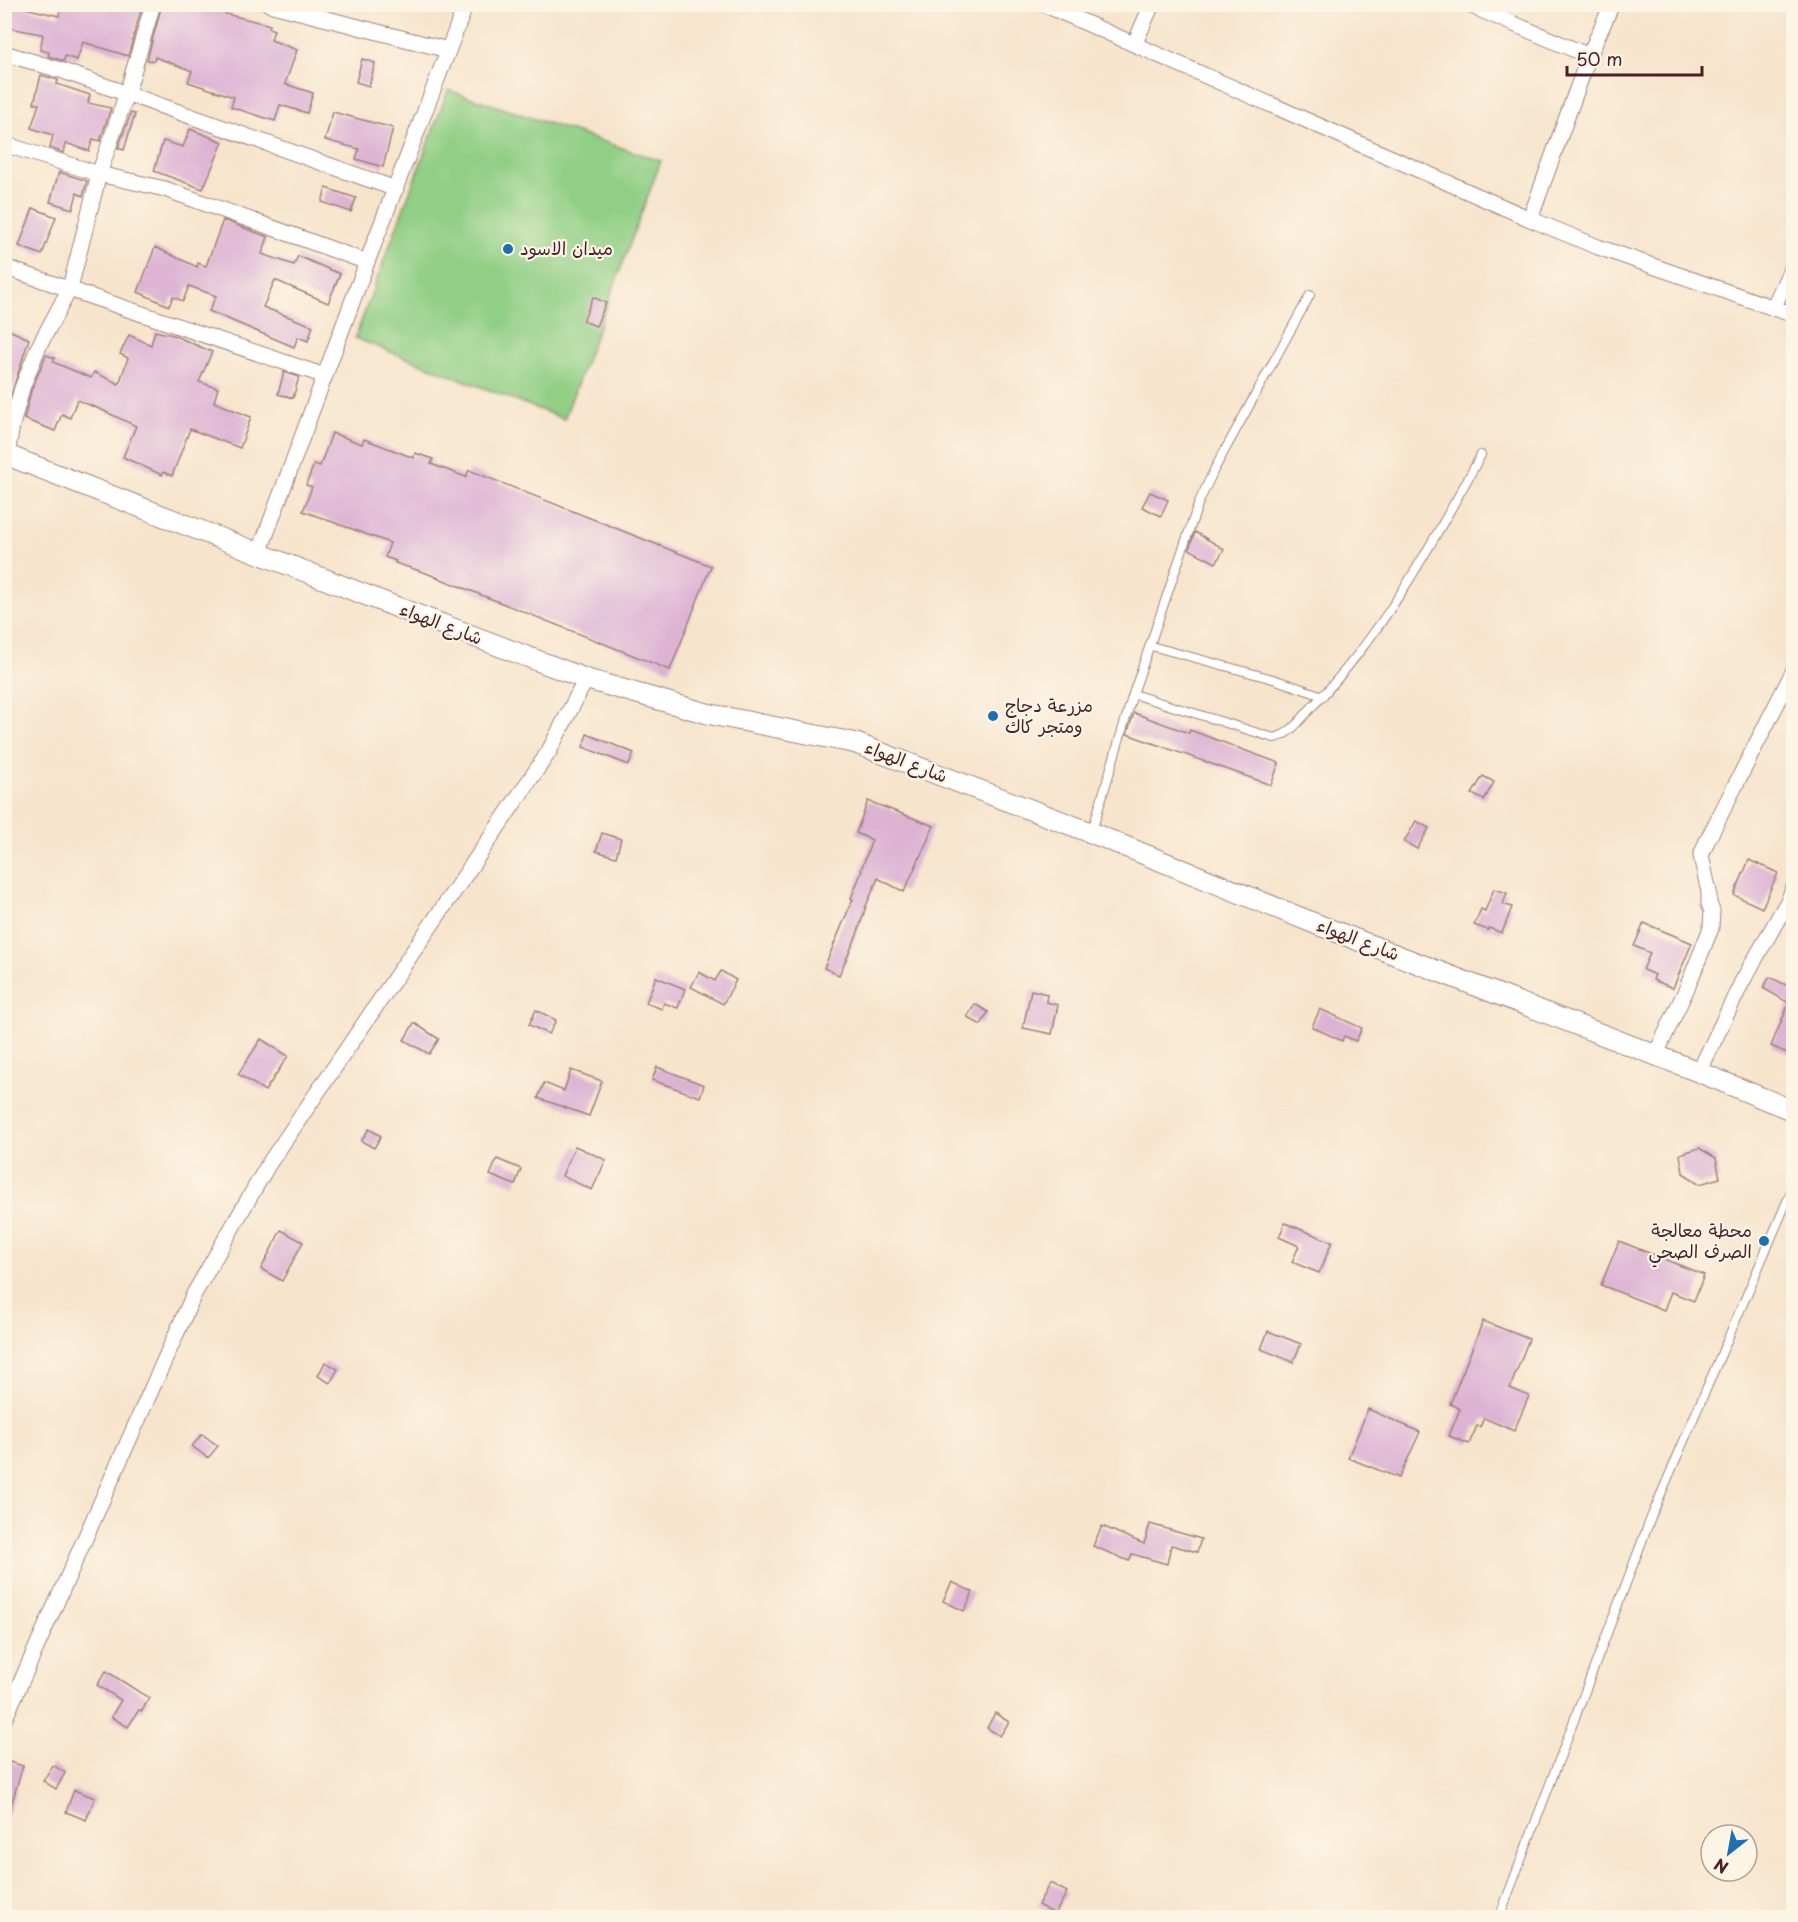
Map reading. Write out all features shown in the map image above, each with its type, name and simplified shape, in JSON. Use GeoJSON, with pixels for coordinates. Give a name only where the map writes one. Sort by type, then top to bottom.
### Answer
{"type":"FeatureCollection","features":[{"type":"Feature","properties":{"kind":"street"},"geometry":{"type":"LineString","coordinates":[[6,454],[22,388],[38,348],[70,288],[99,174],[127,93],[153,4]]}},
{"type":"Feature","properties":{"kind":"street"},"geometry":{"type":"LineString","coordinates":[[269,4],[448,50]]}},
{"type":"Feature","properties":{"kind":"street"},"geometry":{"type":"LineString","coordinates":[[259,553],[466,4]]}},
{"type":"Feature","properties":{"kind":"street"},"geometry":{"type":"LineString","coordinates":[[1043,4],[1530,219],[1598,247],[1794,315]]}},
{"type":"Feature","properties":{"kind":"street"},"geometry":{"type":"LineString","coordinates":[[1135,43],[1152,4]]}},
{"type":"Feature","properties":{"kind":"street"},"geometry":{"type":"LineString","coordinates":[[1467,4],[1589,56]]}},
{"type":"Feature","properties":{"kind":"street"},"geometry":{"type":"LineString","coordinates":[[1530,219],[1589,56],[1612,4]]}},
{"type":"Feature","properties":{"kind":"street"},"geometry":{"type":"LineString","coordinates":[[4,53],[127,93],[396,189]]}},
{"type":"Feature","properties":{"kind":"street"},"geometry":{"type":"LineString","coordinates":[[4,144],[99,174],[165,189],[367,262]]}},
{"type":"Feature","properties":{"kind":"street"},"geometry":{"type":"LineString","coordinates":[[1773,308],[1794,263]]}},
{"type":"Feature","properties":{"kind":"street"},"geometry":{"type":"LineString","coordinates":[[4,267],[325,376]]}},
{"type":"Feature","properties":{"kind":"street","name":"شارع الهواء"},"geometry":{"type":"LineString","coordinates":[[6,454],[586,679],[709,714],[855,743],[1092,833],[1327,929],[1700,1072],[1794,1111]]}},
{"type":"Feature","properties":{"kind":"street"},"geometry":{"type":"LineString","coordinates":[[1655,1056],[1711,928],[1712,911],[1701,856],[1794,670]]}},
{"type":"Feature","properties":{"kind":"street"},"geometry":{"type":"LineString","coordinates":[[4,1720],[194,1294],[268,1165],[548,753],[586,679]]}},
{"type":"Feature","properties":{"kind":"street"},"geometry":{"type":"LineString","coordinates":[[1700,1072],[1742,982],[1794,887]]}},
{"type":"Feature","properties":{"kind":"lane"},"geometry":{"type":"LineString","coordinates":[[1092,833],[1133,694],[1199,502],[1214,470],[1310,295]]}},
{"type":"Feature","properties":{"kind":"lane"},"geometry":{"type":"LineString","coordinates":[[1133,694],[1274,738],[1284,736],[1323,696],[1369,640],[1423,559],[1481,455]]}},
{"type":"Feature","properties":{"kind":"lane"},"geometry":{"type":"LineString","coordinates":[[1151,646],[1273,679],[1323,696]]}},
{"type":"Feature","properties":{"kind":"lane"},"geometry":{"type":"LineString","coordinates":[[1499,1917],[1652,1515],[1794,1185]]}},
{"type":"Feature","properties":{"kind":"green space","name":"ميدان الاسود"},"geometry":{"type":"Polygon","coordinates":[[[448,90],[661,161],[564,419],[355,338],[448,90]]]}},
{"type":"Feature","properties":{"kind":"building"},"geometry":{"type":"Polygon","coordinates":[[[4,4],[24,4],[24,8],[59,16],[61,4],[127,4],[141,10],[128,56],[83,42],[77,60],[65,56],[64,61],[48,56],[49,52],[40,50],[43,35],[4,27],[4,4]]]}},
{"type":"Feature","properties":{"kind":"building"},"geometry":{"type":"Polygon","coordinates":[[[162,4],[224,4],[222,13],[270,25],[269,28],[274,30],[271,40],[297,50],[285,84],[313,93],[307,113],[280,105],[275,121],[231,107],[234,97],[188,82],[192,71],[155,57],[154,61],[147,60],[162,4]]]}},
{"type":"Feature","properties":{"kind":"building"},"geometry":{"type":"Polygon","coordinates":[[[362,59],[375,63],[369,86],[356,82],[362,59]]]}},
{"type":"Feature","properties":{"kind":"building"},"geometry":{"type":"Polygon","coordinates":[[[41,75],[58,80],[57,84],[90,95],[88,103],[111,108],[100,141],[93,139],[89,151],[66,143],[64,153],[50,148],[53,135],[31,128],[39,104],[34,103],[41,75]]]}},
{"type":"Feature","properties":{"kind":"building"},"geometry":{"type":"Polygon","coordinates":[[[333,112],[393,128],[383,167],[356,159],[359,149],[325,140],[333,112]]]}},
{"type":"Feature","properties":{"kind":"building"},"geometry":{"type":"Polygon","coordinates":[[[131,113],[135,114],[124,150],[118,148],[131,113]]]}},
{"type":"Feature","properties":{"kind":"building"},"geometry":{"type":"Polygon","coordinates":[[[190,129],[223,142],[203,189],[154,171],[163,141],[183,147],[190,129]]]}},
{"type":"Feature","properties":{"kind":"building"},"geometry":{"type":"Polygon","coordinates":[[[59,172],[87,181],[83,196],[77,193],[73,209],[50,202],[59,172]]]}},
{"type":"Feature","properties":{"kind":"building"},"geometry":{"type":"Polygon","coordinates":[[[326,188],[356,198],[351,212],[322,202],[326,188]]]}},
{"type":"Feature","properties":{"kind":"building"},"geometry":{"type":"Polygon","coordinates":[[[33,208],[56,217],[42,255],[19,246],[33,208]]]}},
{"type":"Feature","properties":{"kind":"building"},"geometry":{"type":"Polygon","coordinates":[[[223,220],[268,237],[262,254],[294,265],[298,256],[340,274],[328,303],[275,280],[263,307],[313,326],[308,341],[298,337],[294,347],[209,311],[216,296],[189,286],[183,301],[173,297],[169,306],[138,292],[155,247],[197,267],[198,263],[206,266],[223,220]]]}},
{"type":"Feature","properties":{"kind":"building"},"geometry":{"type":"Polygon","coordinates":[[[593,297],[606,303],[596,326],[583,321],[593,297]]]}},
{"type":"Feature","properties":{"kind":"building"},"geometry":{"type":"Polygon","coordinates":[[[4,328],[29,339],[6,411],[4,410],[4,328]]]}},
{"type":"Feature","properties":{"kind":"building"},"geometry":{"type":"Polygon","coordinates":[[[155,331],[173,335],[212,352],[199,382],[218,388],[214,402],[251,417],[240,448],[190,429],[172,476],[163,472],[162,475],[123,457],[136,426],[102,410],[77,400],[70,418],[62,414],[55,431],[24,419],[31,391],[46,355],[55,358],[53,362],[91,378],[94,372],[119,384],[128,358],[120,354],[129,335],[151,345],[155,331]]]}},
{"type":"Feature","properties":{"kind":"building"},"geometry":{"type":"Polygon","coordinates":[[[284,372],[299,377],[293,398],[278,394],[284,372]]]}},
{"type":"Feature","properties":{"kind":"building"},"geometry":{"type":"Polygon","coordinates":[[[332,433],[362,444],[364,439],[414,458],[415,453],[433,459],[431,464],[466,477],[469,470],[711,566],[670,670],[426,573],[395,563],[396,561],[385,557],[390,543],[303,511],[312,487],[306,485],[314,464],[320,466],[332,433]]]}},
{"type":"Feature","properties":{"kind":"building"},"geometry":{"type":"Polygon","coordinates":[[[1150,492],[1168,500],[1161,516],[1142,507],[1150,492]]]}},
{"type":"Feature","properties":{"kind":"building"},"geometry":{"type":"Polygon","coordinates":[[[1195,532],[1224,549],[1216,563],[1189,549],[1195,532]]]}},
{"type":"Feature","properties":{"kind":"building"},"geometry":{"type":"Polygon","coordinates":[[[1134,713],[1189,733],[1190,730],[1279,763],[1271,785],[1127,734],[1134,713]]]}},
{"type":"Feature","properties":{"kind":"building"},"geometry":{"type":"Polygon","coordinates":[[[587,734],[634,753],[629,765],[583,747],[587,734]]]}},
{"type":"Feature","properties":{"kind":"building"},"geometry":{"type":"Polygon","coordinates":[[[1483,776],[1494,782],[1484,800],[1472,794],[1483,776]]]}},
{"type":"Feature","properties":{"kind":"building"},"geometry":{"type":"Polygon","coordinates":[[[868,801],[934,826],[904,892],[878,878],[839,975],[824,968],[853,899],[851,898],[872,840],[856,833],[868,801]]]}},
{"type":"Feature","properties":{"kind":"building"},"geometry":{"type":"Polygon","coordinates":[[[1416,821],[1429,828],[1417,849],[1404,842],[1416,821]]]}},
{"type":"Feature","properties":{"kind":"building"},"geometry":{"type":"Polygon","coordinates":[[[602,833],[621,839],[616,857],[596,851],[602,833]]]}},
{"type":"Feature","properties":{"kind":"building"},"geometry":{"type":"Polygon","coordinates":[[[1749,860],[1778,873],[1762,908],[1734,895],[1749,860]]]}},
{"type":"Feature","properties":{"kind":"building"},"geometry":{"type":"Polygon","coordinates":[[[1494,889],[1507,893],[1503,904],[1512,907],[1502,933],[1474,925],[1481,909],[1485,911],[1494,889]]]}},
{"type":"Feature","properties":{"kind":"building"},"geometry":{"type":"Polygon","coordinates":[[[1644,923],[1692,943],[1673,988],[1653,980],[1655,975],[1643,970],[1650,953],[1634,946],[1644,923]]]}},
{"type":"Feature","properties":{"kind":"building"},"geometry":{"type":"Polygon","coordinates":[[[721,971],[736,980],[723,1004],[691,987],[699,972],[715,981],[721,971]]]}},
{"type":"Feature","properties":{"kind":"building"},"geometry":{"type":"Polygon","coordinates":[[[656,977],[685,989],[678,1008],[664,1003],[662,1009],[646,1003],[656,977]]]}},
{"type":"Feature","properties":{"kind":"building"},"geometry":{"type":"Polygon","coordinates":[[[1770,977],[1794,989],[1794,1056],[1771,1046],[1789,1003],[1763,988],[1770,977]]]}},
{"type":"Feature","properties":{"kind":"building"},"geometry":{"type":"Polygon","coordinates":[[[1031,990],[1047,994],[1046,1002],[1058,1005],[1052,1034],[1023,1028],[1031,990]]]}},
{"type":"Feature","properties":{"kind":"building"},"geometry":{"type":"Polygon","coordinates":[[[975,1004],[988,1012],[981,1025],[967,1017],[975,1004]]]}},
{"type":"Feature","properties":{"kind":"building"},"geometry":{"type":"Polygon","coordinates":[[[1320,1009],[1362,1028],[1356,1041],[1344,1036],[1342,1041],[1312,1027],[1320,1009]]]}},
{"type":"Feature","properties":{"kind":"building"},"geometry":{"type":"Polygon","coordinates":[[[536,1010],[556,1020],[549,1034],[529,1025],[536,1010]]]}},
{"type":"Feature","properties":{"kind":"building"},"geometry":{"type":"Polygon","coordinates":[[[414,1023],[439,1039],[429,1054],[404,1040],[414,1023]]]}},
{"type":"Feature","properties":{"kind":"building"},"geometry":{"type":"Polygon","coordinates":[[[261,1039],[288,1056],[265,1091],[238,1074],[261,1039]]]}},
{"type":"Feature","properties":{"kind":"building"},"geometry":{"type":"Polygon","coordinates":[[[657,1067],[704,1085],[700,1097],[652,1080],[657,1067]]]}},
{"type":"Feature","properties":{"kind":"building"},"geometry":{"type":"Polygon","coordinates":[[[571,1070],[602,1081],[589,1116],[538,1098],[544,1083],[564,1091],[571,1070]]]}},
{"type":"Feature","properties":{"kind":"building"},"geometry":{"type":"Polygon","coordinates":[[[369,1129],[381,1136],[374,1148],[361,1141],[369,1129]]]}},
{"type":"Feature","properties":{"kind":"building"},"geometry":{"type":"Polygon","coordinates":[[[575,1146],[606,1160],[592,1190],[562,1176],[575,1146]]]}},
{"type":"Feature","properties":{"kind":"building"},"geometry":{"type":"Polygon","coordinates":[[[1699,1148],[1716,1158],[1720,1178],[1700,1184],[1683,1173],[1680,1154],[1699,1148]]]}},
{"type":"Feature","properties":{"kind":"building"},"geometry":{"type":"Polygon","coordinates":[[[497,1159],[521,1169],[515,1185],[490,1175],[497,1159]]]}},
{"type":"Feature","properties":{"kind":"building"},"geometry":{"type":"Polygon","coordinates":[[[1285,1223],[1332,1242],[1319,1273],[1292,1262],[1299,1246],[1279,1237],[1285,1223]]]}},
{"type":"Feature","properties":{"kind":"building"},"geometry":{"type":"Polygon","coordinates":[[[281,1230],[303,1242],[282,1281],[261,1269],[281,1230]]]}},
{"type":"Feature","properties":{"kind":"building"},"geometry":{"type":"Polygon","coordinates":[[[1619,1241],[1704,1275],[1694,1301],[1671,1292],[1664,1310],[1601,1285],[1619,1241]]]}},
{"type":"Feature","properties":{"kind":"building"},"geometry":{"type":"Polygon","coordinates":[[[1483,1321],[1529,1339],[1510,1388],[1529,1396],[1514,1431],[1484,1418],[1480,1427],[1477,1426],[1469,1444],[1449,1436],[1460,1409],[1450,1404],[1483,1321]]]}},
{"type":"Feature","properties":{"kind":"building"},"geometry":{"type":"Polygon","coordinates":[[[1268,1331],[1301,1344],[1293,1362],[1261,1349],[1268,1331]]]}},
{"type":"Feature","properties":{"kind":"building"},"geometry":{"type":"Polygon","coordinates":[[[325,1362],[338,1369],[330,1383],[318,1376],[325,1362]]]}},
{"type":"Feature","properties":{"kind":"building"},"geometry":{"type":"Polygon","coordinates":[[[1368,1409],[1420,1432],[1399,1478],[1348,1458],[1368,1409]]]}},
{"type":"Feature","properties":{"kind":"building"},"geometry":{"type":"Polygon","coordinates":[[[202,1434],[218,1446],[208,1458],[192,1446],[202,1434]]]}},
{"type":"Feature","properties":{"kind":"building"},"geometry":{"type":"Polygon","coordinates":[[[1150,1524],[1201,1539],[1197,1552],[1171,1545],[1167,1564],[1132,1554],[1129,1561],[1093,1546],[1102,1526],[1144,1544],[1150,1524]]]}},
{"type":"Feature","properties":{"kind":"building"},"geometry":{"type":"Polygon","coordinates":[[[952,1582],[973,1592],[964,1611],[943,1601],[952,1582]]]}},
{"type":"Feature","properties":{"kind":"building"},"geometry":{"type":"Polygon","coordinates":[[[106,1671],[149,1698],[142,1711],[139,1710],[128,1727],[111,1717],[121,1700],[97,1685],[106,1671]]]}},
{"type":"Feature","properties":{"kind":"building"},"geometry":{"type":"Polygon","coordinates":[[[995,1713],[1009,1722],[1000,1736],[987,1728],[995,1713]]]}},
{"type":"Feature","properties":{"kind":"building"},"geometry":{"type":"Polygon","coordinates":[[[10,1762],[23,1766],[8,1815],[4,1815],[4,1779],[10,1762]]]}},
{"type":"Feature","properties":{"kind":"building"},"geometry":{"type":"Polygon","coordinates":[[[53,1765],[65,1773],[56,1789],[43,1781],[53,1765]]]}},
{"type":"Feature","properties":{"kind":"building"},"geometry":{"type":"Polygon","coordinates":[[[74,1790],[95,1798],[86,1820],[66,1812],[74,1790]]]}},
{"type":"Feature","properties":{"kind":"building"},"geometry":{"type":"Polygon","coordinates":[[[1050,1883],[1067,1892],[1055,1914],[1038,1905],[1050,1883]]]}},
{"type":"Feature","properties":{"kind":"place","name":"ميدان الاسود"},"geometry":{"type":"Point","coordinates":[508,249]}},
{"type":"Feature","properties":{"kind":"place","name":"مزرعة دجاج ومتجر كاك"},"geometry":{"type":"Point","coordinates":[993,716]}},
{"type":"Feature","properties":{"kind":"place","name":"محطة معالجة الصرف الصحي"},"geometry":{"type":"Point","coordinates":[1764,1241]}}]}
